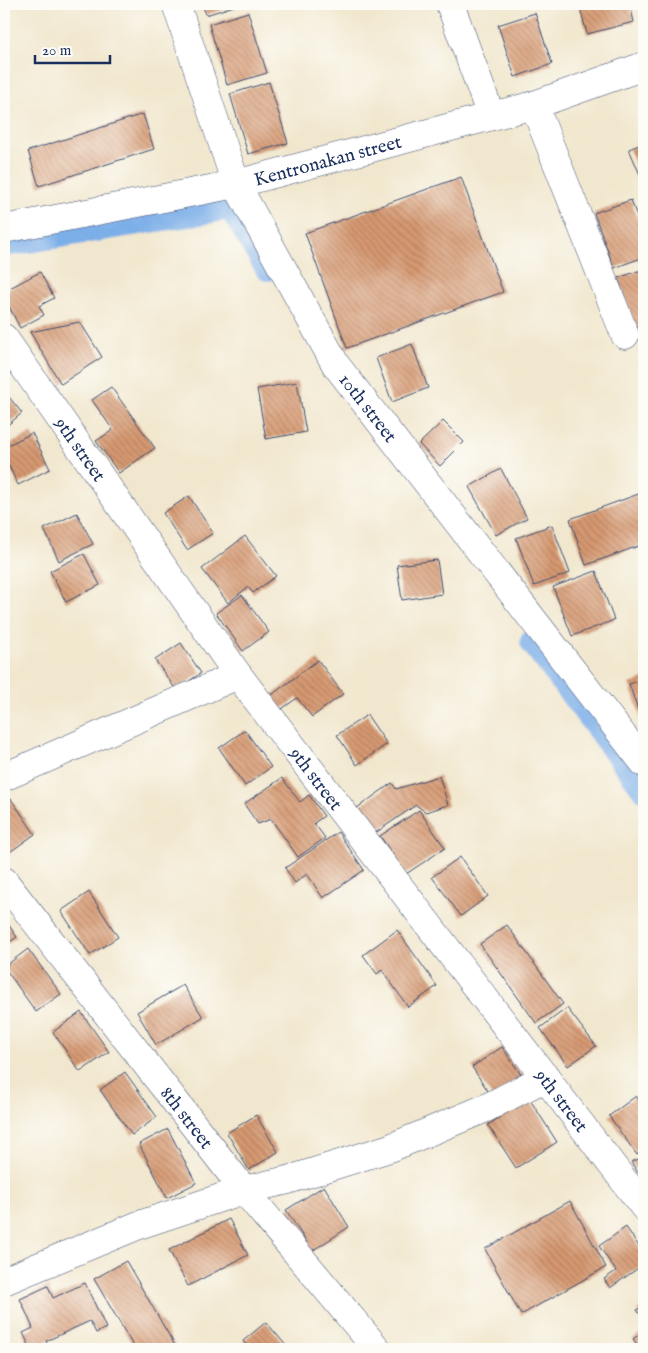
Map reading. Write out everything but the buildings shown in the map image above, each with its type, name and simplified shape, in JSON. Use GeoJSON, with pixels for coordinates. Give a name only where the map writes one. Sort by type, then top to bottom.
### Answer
{"type":"FeatureCollection","features":[{"type":"Feature","properties":{"kind":"street","name":"10th street"},"geometry":{"type":"LineString","coordinates":[[176,4],[236,184],[336,365],[644,763]]}},
{"type":"Feature","properties":{"kind":"street"},"geometry":{"type":"LineString","coordinates":[[450,4],[492,116]]}},
{"type":"Feature","properties":{"kind":"street","name":"Kentronakan street"},"geometry":{"type":"LineString","coordinates":[[4,229],[236,184],[534,105],[644,66]]}},
{"type":"Feature","properties":{"kind":"street"},"geometry":{"type":"LineString","coordinates":[[534,105],[625,335]]}},
{"type":"Feature","properties":{"kind":"street","name":"9th street"},"geometry":{"type":"LineString","coordinates":[[4,338],[238,675],[644,1207]]}},
{"type":"Feature","properties":{"kind":"street"},"geometry":{"type":"LineString","coordinates":[[4,776],[238,675]]}},
{"type":"Feature","properties":{"kind":"street","name":"8th street"},"geometry":{"type":"LineString","coordinates":[[4,881],[244,1190],[377,1349]]}},
{"type":"Feature","properties":{"kind":"street"},"geometry":{"type":"LineString","coordinates":[[4,1281],[139,1226],[244,1190],[288,1180],[390,1148],[486,1108],[546,1077]]}},
{"type":"Feature","properties":{"kind":"waterway"},"geometry":{"type":"LineString","coordinates":[[4,244],[231,207],[268,268]]}},
{"type":"Feature","properties":{"kind":"waterway"},"geometry":{"type":"LineString","coordinates":[[533,642],[644,788]]}}]}
